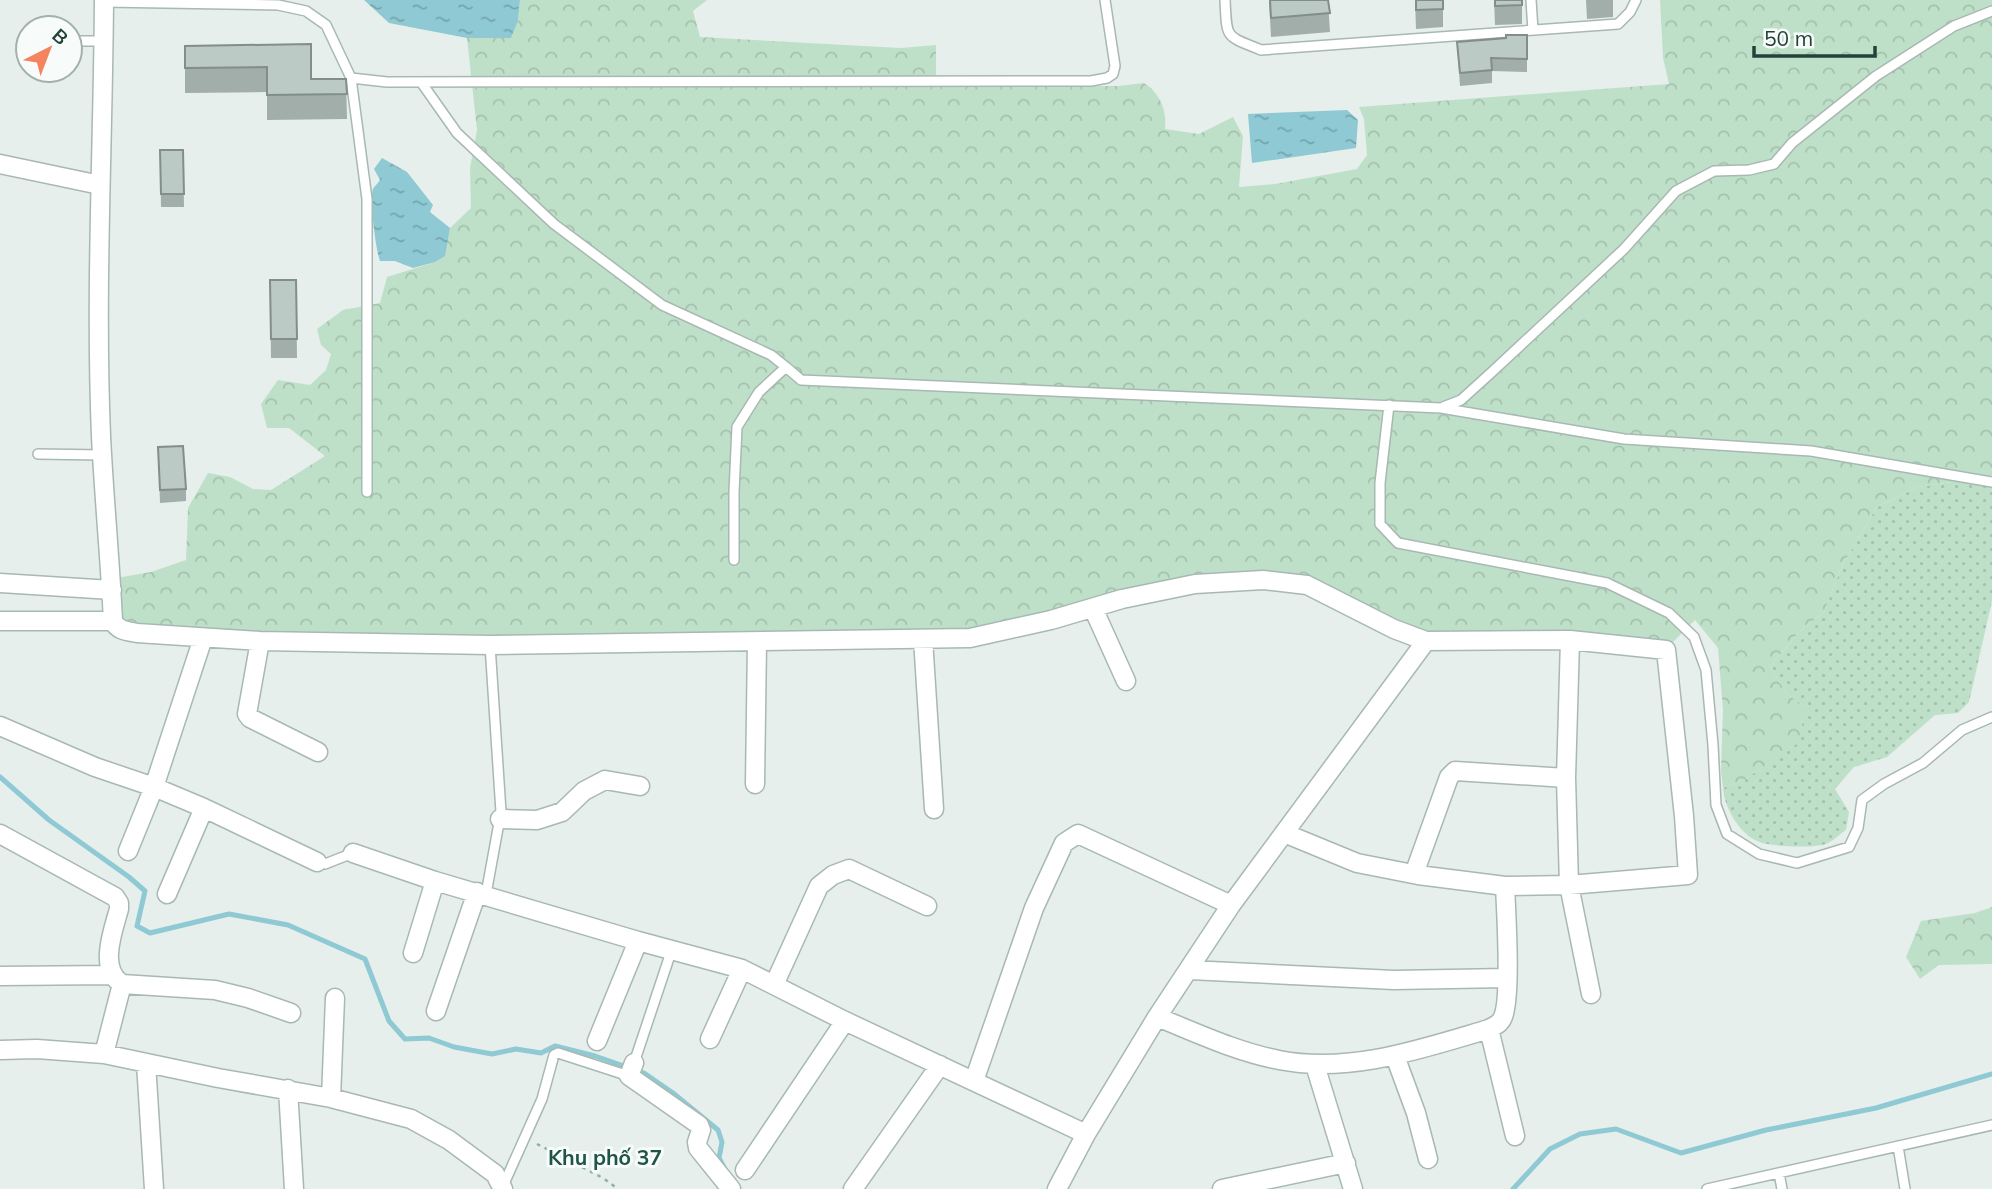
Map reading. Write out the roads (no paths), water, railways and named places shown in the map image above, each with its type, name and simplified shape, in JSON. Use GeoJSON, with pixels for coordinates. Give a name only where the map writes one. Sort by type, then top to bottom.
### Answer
{"type":"FeatureCollection","features":[{"type":"Feature","properties":{"kind":"street"},"geometry":{"type":"LineString","coordinates":[[104,1],[100,185],[103,454],[113,621],[116,627],[138,634],[260,641],[490,646],[970,638],[1122,599],[1195,584],[1262,580],[1307,585],[1394,629],[1426,641],[1570,640],[1666,650],[1688,875],[1569,886],[1505,886],[1414,874],[1347,860],[1284,833]]}},
{"type":"Feature","properties":{"kind":"street"},"geometry":{"type":"LineString","coordinates":[[0,164],[100,185]]}},
{"type":"Feature","properties":{"kind":"street"},"geometry":{"type":"LineString","coordinates":[[0,583],[112,590]]}},
{"type":"Feature","properties":{"kind":"street"},"geometry":{"type":"LineString","coordinates":[[1093,607],[1126,681]]}},
{"type":"Feature","properties":{"kind":"street"},"geometry":{"type":"LineString","coordinates":[[0,621],[113,621]]}},
{"type":"Feature","properties":{"kind":"street"},"geometry":{"type":"LineString","coordinates":[[128,851],[154,787],[203,638]]}},
{"type":"Feature","properties":{"kind":"street"},"geometry":{"type":"LineString","coordinates":[[923,639],[934,809]]}},
{"type":"Feature","properties":{"kind":"street"},"geometry":{"type":"LineString","coordinates":[[1570,640],[1566,779],[1569,886],[1591,994]]}},
{"type":"Feature","properties":{"kind":"street"},"geometry":{"type":"LineString","coordinates":[[260,641],[247,714],[250,718],[318,752]]}},
{"type":"Feature","properties":{"kind":"street"},"geometry":{"type":"LineString","coordinates":[[1057,1189],[1086,1134],[1157,1017],[1231,905],[1426,641]]}},
{"type":"Feature","properties":{"kind":"street"},"geometry":{"type":"LineString","coordinates":[[755,784],[757,642]]}},
{"type":"Feature","properties":{"kind":"street"},"geometry":{"type":"LineString","coordinates":[[0,726],[95,767],[204,808],[317,862]]}},
{"type":"Feature","properties":{"kind":"street"},"geometry":{"type":"LineString","coordinates":[[1414,874],[1449,777],[1455,771],[1566,779]]}},
{"type":"Feature","properties":{"kind":"street"},"geometry":{"type":"LineString","coordinates":[[500,819],[537,820],[562,812],[584,791],[605,780],[640,786]]}},
{"type":"Feature","properties":{"kind":"street"},"geometry":{"type":"LineString","coordinates":[[167,894],[204,808]]}},
{"type":"Feature","properties":{"kind":"street"},"geometry":{"type":"LineString","coordinates":[[0,834],[115,897],[119,903],[109,954],[117,979],[104,1054]]}},
{"type":"Feature","properties":{"kind":"street"},"geometry":{"type":"LineString","coordinates":[[974,1081],[1034,908],[1064,843],[1078,834],[1231,905]]}},
{"type":"Feature","properties":{"kind":"street"},"geometry":{"type":"LineString","coordinates":[[353,853],[435,881],[742,969],[845,1021],[1086,1134]]}},
{"type":"Feature","properties":{"kind":"street"},"geometry":{"type":"LineString","coordinates":[[774,985],[819,886],[833,875],[849,869],[927,906]]}},
{"type":"Feature","properties":{"kind":"street"},"geometry":{"type":"LineString","coordinates":[[413,953],[435,881]]}},
{"type":"Feature","properties":{"kind":"street"},"geometry":{"type":"LineString","coordinates":[[1157,1017],[1259,1055],[1315,1065],[1395,1056],[1498,1025],[1504,1015],[1507,978],[1505,886]]}},
{"type":"Feature","properties":{"kind":"street"},"geometry":{"type":"LineString","coordinates":[[436,1011],[482,893]]}},
{"type":"Feature","properties":{"kind":"street"},"geometry":{"type":"LineString","coordinates":[[597,1041],[638,941]]}},
{"type":"Feature","properties":{"kind":"street"},"geometry":{"type":"LineString","coordinates":[[710,1039],[742,969]]}},
{"type":"Feature","properties":{"kind":"street"},"geometry":{"type":"LineString","coordinates":[[1190,970],[1394,980],[1507,978]]}},
{"type":"Feature","properties":{"kind":"street"},"geometry":{"type":"LineString","coordinates":[[0,976],[117,979],[215,990],[291,1013]]}},
{"type":"Feature","properties":{"kind":"street"},"geometry":{"type":"LineString","coordinates":[[331,1098],[335,998]]}},
{"type":"Feature","properties":{"kind":"street"},"geometry":{"type":"LineString","coordinates":[[745,1170],[845,1021]]}},
{"type":"Feature","properties":{"kind":"street"},"geometry":{"type":"LineString","coordinates":[[1489,1028],[1515,1136]]}},
{"type":"Feature","properties":{"kind":"street"},"geometry":{"type":"LineString","coordinates":[[0,1050],[37,1049],[104,1054],[331,1098],[411,1119],[449,1140],[495,1174],[503,1188]]}},
{"type":"Feature","properties":{"kind":"street"},"geometry":{"type":"LineString","coordinates":[[1395,1056],[1416,1113],[1428,1159]]}},
{"type":"Feature","properties":{"kind":"street"},"geometry":{"type":"LineString","coordinates":[[146,1063],[154,1189]]}},
{"type":"Feature","properties":{"kind":"street"},"geometry":{"type":"LineString","coordinates":[[853,1189],[940,1065]]}},
{"type":"Feature","properties":{"kind":"street"},"geometry":{"type":"LineString","coordinates":[[1315,1065],[1353,1189]]}},
{"type":"Feature","properties":{"kind":"street"},"geometry":{"type":"LineString","coordinates":[[631,1070],[699,1125],[701,1130],[698,1148],[731,1189]]}},
{"type":"Feature","properties":{"kind":"street"},"geometry":{"type":"LineString","coordinates":[[288,1089],[294,1189]]}},
{"type":"Feature","properties":{"kind":"street"},"geometry":{"type":"LineString","coordinates":[[1222,1189],[1346,1163]]}},
{"type":"Feature","properties":{"kind":"lane"},"geometry":{"type":"LineString","coordinates":[[351,78],[421,82],[1091,81],[1107,78],[1113,74],[1115,66],[1105,0]]}},
{"type":"Feature","properties":{"kind":"lane"},"geometry":{"type":"LineString","coordinates":[[1225,0],[1226,30],[1233,38],[1261,50],[1618,24],[1630,12],[1636,0]]}},
{"type":"Feature","properties":{"kind":"lane"},"geometry":{"type":"LineString","coordinates":[[1531,0],[1533,30]]}},
{"type":"Feature","properties":{"kind":"lane"},"geometry":{"type":"LineString","coordinates":[[104,1],[278,5],[306,11],[327,25],[351,78],[367,199],[367,492]]}},
{"type":"Feature","properties":{"kind":"lane"},"geometry":{"type":"LineString","coordinates":[[1441,408],[1461,400],[1493,371],[1624,250],[1676,191],[1714,171],[1749,170],[1774,164],[1792,143],[1876,76],[1954,26],[1992,11]]}},
{"type":"Feature","properties":{"kind":"lane"},"geometry":{"type":"LineString","coordinates":[[84,41],[104,41]]}},
{"type":"Feature","properties":{"kind":"lane"},"geometry":{"type":"LineString","coordinates":[[421,82],[457,133],[554,224],[662,305],[771,355],[801,380],[1441,408],[1624,439],[1811,450],[1992,482]]}},
{"type":"Feature","properties":{"kind":"lane"},"geometry":{"type":"LineString","coordinates":[[734,561],[737,427],[759,392],[786,367]]}},
{"type":"Feature","properties":{"kind":"lane"},"geometry":{"type":"LineString","coordinates":[[1388,405],[1380,483],[1380,524],[1398,542],[1607,583],[1670,613],[1694,637],[1706,670],[1716,805],[1727,834],[1759,854],[1797,863],[1849,847],[1858,828],[1862,800],[1923,762],[1962,730],[1992,718]]}},
{"type":"Feature","properties":{"kind":"lane"},"geometry":{"type":"LineString","coordinates":[[38,454],[103,454]]}},
{"type":"Feature","properties":{"kind":"lane"},"geometry":{"type":"LineString","coordinates":[[482,893],[500,819],[490,646]]}},
{"type":"Feature","properties":{"kind":"lane"},"geometry":{"type":"LineString","coordinates":[[317,862],[325,863],[353,853]]}},
{"type":"Feature","properties":{"kind":"lane"},"geometry":{"type":"LineString","coordinates":[[503,1188],[542,1099],[551,1059],[558,1053],[631,1070],[672,949]]}},
{"type":"Feature","properties":{"kind":"lane"},"geometry":{"type":"LineString","coordinates":[[1707,1189],[1992,1125]]}},
{"type":"Feature","properties":{"kind":"lane"},"geometry":{"type":"LineString","coordinates":[[1898,1146],[1905,1189]]}},
{"type":"Feature","properties":{"kind":"lane"},"geometry":{"type":"LineString","coordinates":[[1779,1173],[1782,1189]]}},
{"type":"Feature","properties":{"kind":"water"},"geometry":{"type":"Polygon","coordinates":[[[364,0],[520,0],[518,21],[511,38],[467,38],[389,23],[364,0]]]}},
{"type":"Feature","properties":{"kind":"water"},"geometry":{"type":"Polygon","coordinates":[[[1347,110],[1358,120],[1356,148],[1252,163],[1248,114],[1347,110]]]}},
{"type":"Feature","properties":{"kind":"water"},"geometry":{"type":"Polygon","coordinates":[[[382,158],[407,172],[433,205],[430,212],[450,228],[445,256],[435,262],[413,268],[395,261],[380,261],[372,195],[380,180],[374,169],[382,158]]]}},
{"type":"Feature","properties":{"kind":"waterway"},"geometry":{"type":"LineString","coordinates":[[0,777],[49,820],[145,891],[137,926],[150,933],[229,914],[288,925],[365,959],[389,1021],[405,1039],[429,1038],[454,1047],[492,1054],[516,1049],[541,1053],[555,1046],[644,1073],[718,1130],[722,1142],[719,1158],[726,1171]]}},
{"type":"Feature","properties":{"kind":"waterway"},"geometry":{"type":"LineString","coordinates":[[1513,1189],[1550,1149],[1580,1134],[1616,1129],[1681,1153],[1766,1130],[1876,1108],[1992,1074]]}},
{"type":"Feature","properties":{"kind":"district","name":"Khu phố 37"},"geometry":{"type":"Point","coordinates":[605,1158]}}]}
